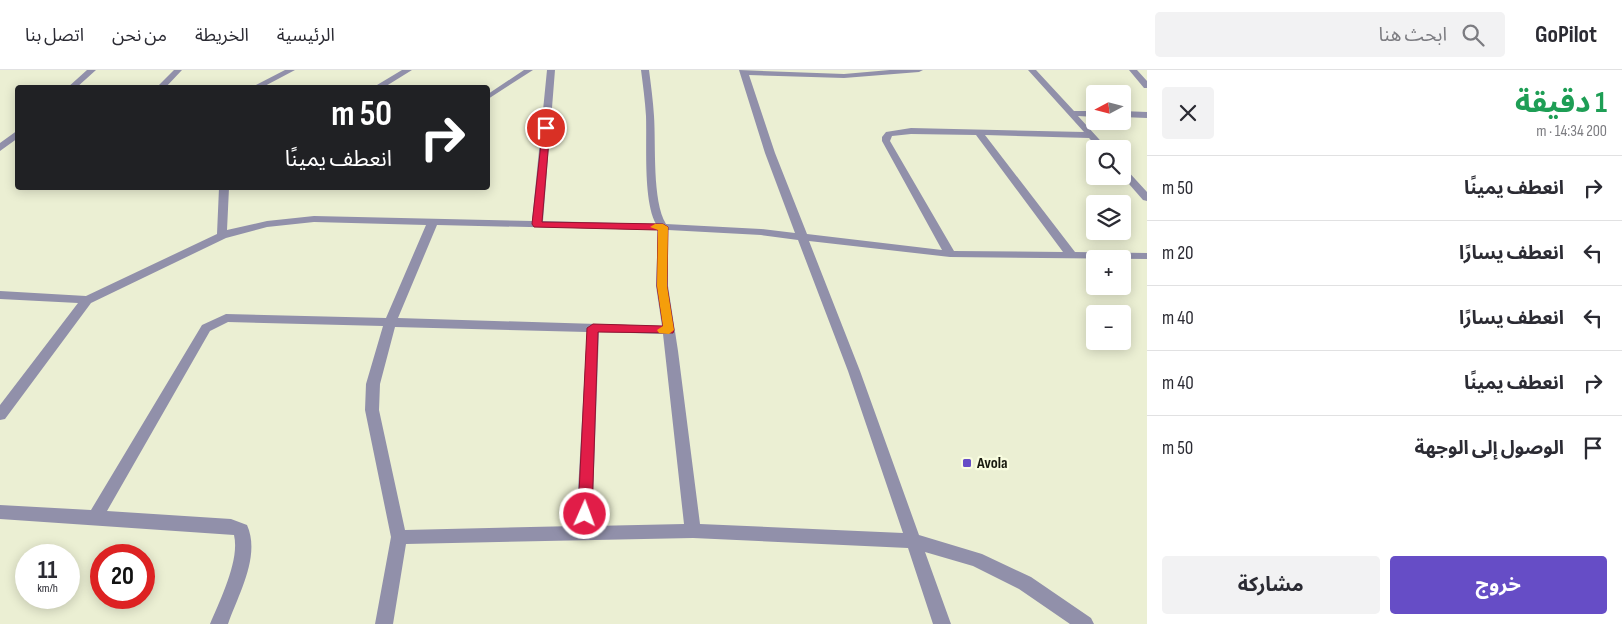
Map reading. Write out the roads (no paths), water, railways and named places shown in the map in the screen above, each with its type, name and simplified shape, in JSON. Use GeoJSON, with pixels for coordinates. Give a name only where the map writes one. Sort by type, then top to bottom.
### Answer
{"type":"FeatureCollection","features":[{"type":"Feature","properties":{"kind":"street"},"geometry":{"type":"LineString","coordinates":[[74,85],[92,70]]}},
{"type":"Feature","properties":{"kind":"street"},"geometry":{"type":"LineString","coordinates":[[163,85],[178,70]]}},
{"type":"Feature","properties":{"kind":"street"},"geometry":{"type":"LineString","coordinates":[[260,85],[291,70]]}},
{"type":"Feature","properties":{"kind":"street"},"geometry":{"type":"LineString","coordinates":[[381,85],[408,70]]}},
{"type":"Feature","properties":{"kind":"street"},"geometry":{"type":"LineString","coordinates":[[490,96],[529,70]]}},
{"type":"Feature","properties":{"kind":"street"},"geometry":{"type":"LineString","coordinates":[[537,224],[552,70]]}},
{"type":"Feature","properties":{"kind":"street"},"geometry":{"type":"LineString","coordinates":[[645,70],[650,114],[654,192],[657,217],[663,227],[662,286],[693,531]]}},
{"type":"Feature","properties":{"kind":"street"},"geometry":{"type":"LineString","coordinates":[[919,70],[820,76],[743,71],[770,153],[851,362],[942,624]]}},
{"type":"Feature","properties":{"kind":"street"},"geometry":{"type":"LineString","coordinates":[[1032,70],[1096,140]]}},
{"type":"Feature","properties":{"kind":"street"},"geometry":{"type":"LineString","coordinates":[[1133,70],[1147,86]]}},
{"type":"Feature","properties":{"kind":"street"},"geometry":{"type":"LineString","coordinates":[[1072,114],[1086,114]]}},
{"type":"Feature","properties":{"kind":"street"},"geometry":{"type":"LineString","coordinates":[[1131,114],[1147,115]]}},
{"type":"Feature","properties":{"kind":"street"},"geometry":{"type":"LineString","coordinates":[[950,254],[886,137],[889,134],[898,132],[978,132],[1092,135]]}},
{"type":"Feature","properties":{"kind":"street"},"geometry":{"type":"LineString","coordinates":[[978,132],[1072,256]]}},
{"type":"Feature","properties":{"kind":"street"},"geometry":{"type":"LineString","coordinates":[[0,148],[15,136]]}},
{"type":"Feature","properties":{"kind":"street"},"geometry":{"type":"LineString","coordinates":[[1131,180],[1147,198]]}},
{"type":"Feature","properties":{"kind":"street"},"geometry":{"type":"LineString","coordinates":[[222,236],[224,190]]}},
{"type":"Feature","properties":{"kind":"street"},"geometry":{"type":"LineString","coordinates":[[0,415],[87,300],[241,228],[281,221],[369,219],[663,227],[761,232],[950,254],[1147,256]]}},
{"type":"Feature","properties":{"kind":"street"},"geometry":{"type":"LineString","coordinates":[[384,624],[399,538],[372,410],[373,384],[390,322],[433,221]]}},
{"type":"Feature","properties":{"kind":"street"},"geometry":{"type":"LineString","coordinates":[[0,295],[87,300]]}},
{"type":"Feature","properties":{"kind":"street"},"geometry":{"type":"LineString","coordinates":[[95,516],[206,328],[226,318],[669,330]]}},
{"type":"Feature","properties":{"kind":"street"},"geometry":{"type":"LineString","coordinates":[[584,533],[593,328]]}},
{"type":"Feature","properties":{"kind":"street"},"geometry":{"type":"LineString","coordinates":[[0,512],[95,516],[232,526],[241,530],[244,536],[242,558],[219,624]]}},
{"type":"Feature","properties":{"kind":"street"},"geometry":{"type":"LineString","coordinates":[[399,538],[693,531],[913,541],[976,559],[1025,583],[1085,624]]}},
{"type":"Feature","properties":{"kind":"place","name":"Avola"},"geometry":{"type":"Point","coordinates":[967,463]}}]}
